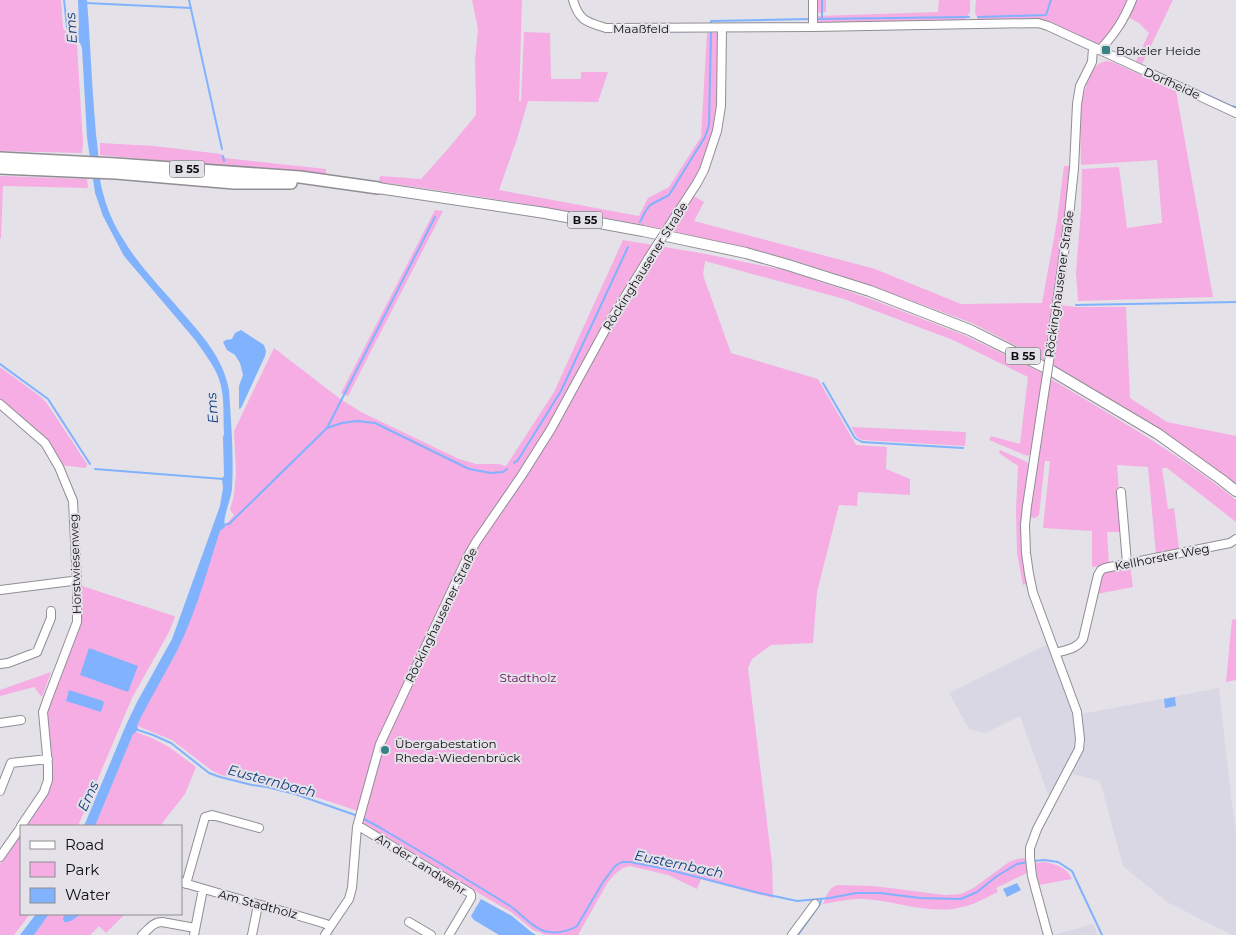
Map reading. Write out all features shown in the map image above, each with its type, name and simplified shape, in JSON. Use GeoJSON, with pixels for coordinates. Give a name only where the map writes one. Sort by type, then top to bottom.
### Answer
{"type":"FeatureCollection","features":[{"type":"Feature","properties":{"kind":"highway","name":"B 55"},"geometry":{"type":"LineString","coordinates":[[0,158],[71,166],[300,177],[378,188]]}},
{"type":"Feature","properties":{"kind":"highway","name":"B 55"},"geometry":{"type":"LineString","coordinates":[[0,168],[71,166]]}},
{"type":"Feature","properties":{"kind":"main road","name":"B 55"},"geometry":{"type":"LineString","coordinates":[[378,188],[545,212],[643,231],[755,256],[870,291],[970,330],[1052,371],[1158,434],[1236,491]]}},
{"type":"Feature","properties":{"kind":"street","name":"Maaßfeld"},"geometry":{"type":"LineString","coordinates":[[573,0],[578,14],[583,19],[606,28],[722,28]]}},
{"type":"Feature","properties":{"kind":"street"},"geometry":{"type":"LineString","coordinates":[[813,0],[813,27]]}},
{"type":"Feature","properties":{"kind":"street"},"geometry":{"type":"LineString","coordinates":[[1097,49],[1118,29],[1132,0]]}},
{"type":"Feature","properties":{"kind":"street"},"geometry":{"type":"LineString","coordinates":[[722,28],[1038,23],[1108,55]]}},
{"type":"Feature","properties":{"kind":"street","name":"Röckinghausener Straße"},"geometry":{"type":"LineString","coordinates":[[325,935],[349,899],[352,888],[357,824],[382,738],[468,556],[551,429],[610,321],[704,170],[717,131],[721,106],[722,28]]}},
{"type":"Feature","properties":{"kind":"street","name":"Röckinghausener Straße"},"geometry":{"type":"LineString","coordinates":[[1048,935],[1032,876],[1030,848],[1037,829],[1079,749],[1080,739],[1077,712],[1033,593],[1026,553],[1025,524],[1069,216],[1074,168],[1077,104],[1080,86],[1097,49]]}},
{"type":"Feature","properties":{"kind":"street"},"geometry":{"type":"LineString","coordinates":[[1092,62],[1108,55]]}},
{"type":"Feature","properties":{"kind":"street","name":"Dorfheide"},"geometry":{"type":"LineString","coordinates":[[1108,55],[1236,113]]}},
{"type":"Feature","properties":{"kind":"street","name":"Horstwiesenweg"},"geometry":{"type":"LineString","coordinates":[[0,404],[45,443],[59,467],[73,501],[77,622],[43,712],[48,759],[48,780],[44,792],[22,825]]}},
{"type":"Feature","properties":{"kind":"street"},"geometry":{"type":"LineString","coordinates":[[1121,492],[1127,563]]}},
{"type":"Feature","properties":{"kind":"street","name":"Kellhorster Weg"},"geometry":{"type":"LineString","coordinates":[[1055,654],[1074,648],[1083,639],[1101,570],[1127,563],[1230,543],[1236,539]]}},
{"type":"Feature","properties":{"kind":"street"},"geometry":{"type":"LineString","coordinates":[[0,590],[72,581],[77,582]]}},
{"type":"Feature","properties":{"kind":"street"},"geometry":{"type":"LineString","coordinates":[[0,664],[8,663],[37,652],[52,618],[51,611]]}},
{"type":"Feature","properties":{"kind":"street"},"geometry":{"type":"LineString","coordinates":[[0,722],[21,720]]}},
{"type":"Feature","properties":{"kind":"street"},"geometry":{"type":"LineString","coordinates":[[0,790],[11,763],[48,759]]}},
{"type":"Feature","properties":{"kind":"street","name":"Am Stadtholz"},"geometry":{"type":"LineString","coordinates":[[259,828],[212,815],[205,817],[184,883],[258,905],[289,912],[330,927]]}},
{"type":"Feature","properties":{"kind":"street","name":"An der Landwehr"},"geometry":{"type":"LineString","coordinates":[[357,824],[470,893],[471,898],[448,935]]}},
{"type":"Feature","properties":{"kind":"street","name":"Horstwiesenweg"},"geometry":{"type":"LineString","coordinates":[[0,857],[20,827]]}},
{"type":"Feature","properties":{"kind":"street"},"geometry":{"type":"LineString","coordinates":[[142,935],[158,922],[194,931],[203,889]]}},
{"type":"Feature","properties":{"kind":"street"},"geometry":{"type":"LineString","coordinates":[[792,935],[815,904]]}},
{"type":"Feature","properties":{"kind":"street"},"geometry":{"type":"LineString","coordinates":[[252,935],[258,905]]}},
{"type":"Feature","properties":{"kind":"street"},"geometry":{"type":"LineString","coordinates":[[409,922],[431,935]]}},
{"type":"Feature","properties":{"kind":"shaded area"},"geometry":{"type":"Polygon","coordinates":[[[1048,644],[1073,712],[1076,738],[1075,749],[1049,797],[1020,716],[985,733],[969,729],[949,693],[1048,644]]]}},
{"type":"Feature","properties":{"kind":"shaded area"},"geometry":{"type":"Polygon","coordinates":[[[1219,688],[1236,830],[1236,935],[1232,935],[1167,902],[1123,866],[1100,781],[1072,774],[1084,749],[1085,742],[1081,714],[1219,688]]]}},
{"type":"Feature","properties":{"kind":"shaded area"},"geometry":{"type":"Polygon","coordinates":[[[1093,924],[1098,935],[1052,935],[1093,924]]]}},
{"type":"Feature","properties":{"kind":"green space"},"geometry":{"type":"Polygon","coordinates":[[[0,0],[61,0],[63,28],[77,45],[82,153],[0,151],[0,0]]]}},
{"type":"Feature","properties":{"kind":"green space"},"geometry":{"type":"Polygon","coordinates":[[[472,0],[522,0],[519,101],[521,101],[524,32],[550,33],[551,79],[581,79],[581,72],[608,72],[598,102],[528,101],[499,190],[639,216],[648,198],[669,187],[701,137],[707,33],[719,33],[717,101],[712,134],[701,167],[693,183],[663,229],[521,203],[379,182],[380,176],[421,179],[476,115],[475,60],[478,29],[472,0]]]}},
{"type":"Feature","properties":{"kind":"green space"},"geometry":{"type":"Polygon","coordinates":[[[817,0],[826,0],[826,12],[817,13],[817,0]]]}},
{"type":"Feature","properties":{"kind":"green space"},"geometry":{"type":"Polygon","coordinates":[[[939,0],[970,0],[970,12],[964,22],[817,25],[817,16],[938,12],[939,0]]]}},
{"type":"Feature","properties":{"kind":"green space"},"geometry":{"type":"Polygon","coordinates":[[[976,0],[1128,0],[1113,29],[1100,45],[1049,21],[1038,19],[979,21],[975,13],[976,0]]]}},
{"type":"Feature","properties":{"kind":"green space"},"geometry":{"type":"Polygon","coordinates":[[[1136,0],[1173,0],[1142,64],[1136,61],[1149,33],[1139,23],[1128,17],[1136,0]]]}},
{"type":"Feature","properties":{"kind":"green space"},"geometry":{"type":"Polygon","coordinates":[[[1106,61],[1176,91],[1213,297],[1078,301],[1076,272],[1082,169],[1119,167],[1127,228],[1162,223],[1157,160],[1081,165],[1080,120],[1083,98],[1093,71],[1098,65],[1106,61]]]}},
{"type":"Feature","properties":{"kind":"green space"},"geometry":{"type":"Polygon","coordinates":[[[100,143],[154,146],[221,154],[225,158],[326,169],[326,175],[100,155],[100,143]]]}},
{"type":"Feature","properties":{"kind":"green space"},"geometry":{"type":"Polygon","coordinates":[[[1064,166],[1070,166],[1065,222],[1044,360],[972,323],[872,286],[790,259],[672,231],[694,196],[704,202],[694,221],[875,269],[961,304],[1042,303],[1057,221],[1064,166]]]}},
{"type":"Feature","properties":{"kind":"green space"},"geometry":{"type":"Polygon","coordinates":[[[0,176],[87,179],[88,188],[3,186],[0,239],[0,176]]]}},
{"type":"Feature","properties":{"kind":"green space"},"geometry":{"type":"Polygon","coordinates":[[[435,210],[443,211],[348,396],[341,393],[435,210]]]}},
{"type":"Feature","properties":{"kind":"green space","name":"Stadtholz"},"geometry":{"type":"Polygon","coordinates":[[[623,240],[706,254],[788,271],[868,298],[964,335],[1044,374],[1032,453],[1027,456],[989,440],[991,436],[1020,444],[1028,377],[953,340],[844,299],[705,261],[703,275],[731,353],[818,379],[856,445],[887,447],[886,469],[910,479],[910,495],[858,492],[857,506],[839,505],[817,592],[813,643],[771,645],[752,659],[748,668],[772,863],[773,898],[701,879],[697,889],[668,875],[630,866],[623,868],[608,882],[578,935],[546,935],[533,930],[511,912],[361,824],[364,813],[295,790],[221,775],[211,770],[172,740],[137,726],[147,704],[177,651],[189,623],[220,531],[234,515],[230,510],[234,495],[236,473],[234,431],[274,348],[339,398],[361,412],[459,459],[476,464],[506,466],[554,392],[623,240]]]}},
{"type":"Feature","properties":{"kind":"green space"},"geometry":{"type":"Polygon","coordinates":[[[1060,305],[1126,307],[1130,398],[1167,422],[1236,436],[1236,484],[1161,430],[1053,365],[1060,305]]]}},
{"type":"Feature","properties":{"kind":"green space"},"geometry":{"type":"Polygon","coordinates":[[[0,367],[46,402],[87,464],[86,468],[60,465],[54,453],[0,402],[0,367]]]}},
{"type":"Feature","properties":{"kind":"green space"},"geometry":{"type":"Polygon","coordinates":[[[1049,378],[1145,436],[1214,483],[1236,500],[1236,522],[1167,468],[1162,468],[1168,509],[1174,508],[1179,548],[1176,551],[1156,555],[1148,467],[1117,465],[1122,532],[1107,532],[1109,565],[1092,567],[1092,531],[1043,528],[1050,461],[1045,461],[1039,515],[1035,518],[1030,517],[1049,378]]]}},
{"type":"Feature","properties":{"kind":"green space"},"geometry":{"type":"Polygon","coordinates":[[[851,427],[966,432],[965,446],[862,440],[857,437],[851,427]]]}},
{"type":"Feature","properties":{"kind":"green space"},"geometry":{"type":"Polygon","coordinates":[[[1000,450],[1027,462],[1030,466],[1028,583],[1023,585],[1017,553],[1018,466],[999,453],[1000,450]]]}},
{"type":"Feature","properties":{"kind":"green space"},"geometry":{"type":"Polygon","coordinates":[[[1130,565],[1133,587],[1097,594],[1103,572],[1130,565]]]}},
{"type":"Feature","properties":{"kind":"green space"},"geometry":{"type":"Polygon","coordinates":[[[79,585],[175,617],[169,632],[132,698],[78,825],[26,825],[51,779],[52,766],[45,714],[73,641],[79,585]]]}},
{"type":"Feature","properties":{"kind":"green space"},"geometry":{"type":"Polygon","coordinates":[[[1236,619],[1236,680],[1226,682],[1232,620],[1236,619]]]}},
{"type":"Feature","properties":{"kind":"green space"},"geometry":{"type":"Polygon","coordinates":[[[51,672],[42,697],[34,687],[0,696],[0,690],[51,672]]]}},
{"type":"Feature","properties":{"kind":"green space"},"geometry":{"type":"Polygon","coordinates":[[[136,732],[152,738],[169,747],[196,767],[185,794],[162,825],[95,825],[133,733],[136,732]]]}},
{"type":"Feature","properties":{"kind":"green space"},"geometry":{"type":"Polygon","coordinates":[[[20,834],[20,915],[29,915],[14,935],[0,935],[0,864],[20,834]]]}},
{"type":"Feature","properties":{"kind":"green space"},"geometry":{"type":"Polygon","coordinates":[[[1025,858],[1027,873],[996,888],[998,892],[963,907],[935,909],[860,899],[823,904],[830,890],[838,885],[874,886],[944,895],[961,894],[975,887],[1009,862],[1025,858]]]}},
{"type":"Feature","properties":{"kind":"green space"},"geometry":{"type":"Polygon","coordinates":[[[1045,862],[1061,867],[1072,879],[1039,885],[1035,863],[1045,862]]]}},
{"type":"Feature","properties":{"kind":"green space"},"geometry":{"type":"Polygon","coordinates":[[[48,915],[124,915],[106,933],[99,926],[90,935],[34,935],[48,915]]]}},
{"type":"Feature","properties":{"kind":"water"},"geometry":{"type":"Polygon","coordinates":[[[78,0],[87,0],[99,172],[111,217],[135,257],[203,337],[222,367],[229,390],[233,477],[224,523],[225,527],[220,531],[190,622],[177,651],[137,726],[136,732],[133,734],[95,825],[84,825],[126,725],[172,639],[220,506],[223,488],[222,478],[224,476],[224,434],[222,392],[219,379],[209,359],[124,256],[103,216],[95,193],[87,137],[82,48],[80,43],[77,42],[79,27],[78,0]]]}},
{"type":"Feature","properties":{"kind":"water"},"geometry":{"type":"Polygon","coordinates":[[[241,330],[264,345],[266,351],[243,404],[239,409],[239,386],[243,375],[240,363],[235,355],[227,350],[223,342],[232,339],[235,333],[241,330]]]}},
{"type":"Feature","properties":{"kind":"water"},"geometry":{"type":"Polygon","coordinates":[[[89,648],[138,666],[128,692],[80,675],[89,648]]]}},
{"type":"Feature","properties":{"kind":"water"},"geometry":{"type":"Polygon","coordinates":[[[69,690],[103,701],[101,712],[66,701],[69,690]]]}},
{"type":"Feature","properties":{"kind":"water"},"geometry":{"type":"Polygon","coordinates":[[[1175,697],[1176,706],[1165,708],[1164,699],[1175,697]]]}},
{"type":"Feature","properties":{"kind":"water"},"geometry":{"type":"Polygon","coordinates":[[[1017,883],[1021,890],[1007,897],[1003,889],[1017,883]]]}},
{"type":"Feature","properties":{"kind":"water"},"geometry":{"type":"Polygon","coordinates":[[[481,899],[512,916],[536,935],[499,935],[474,920],[471,916],[481,899]]]}},
{"type":"Feature","properties":{"kind":"water"},"geometry":{"type":"Polygon","coordinates":[[[35,915],[48,915],[34,935],[20,935],[35,915]]]}},
{"type":"Feature","properties":{"kind":"water"},"geometry":{"type":"Polygon","coordinates":[[[65,915],[80,915],[70,921],[64,922],[63,918],[65,915]]]}},
{"type":"Feature","properties":{"kind":"waterway","name":"Ems"},"geometry":{"type":"LineString","coordinates":[[64,0],[67,27],[76,40],[78,40]]}},
{"type":"Feature","properties":{"kind":"waterway"},"geometry":{"type":"LineString","coordinates":[[189,0],[222,149]]}},
{"type":"Feature","properties":{"kind":"waterway"},"geometry":{"type":"LineString","coordinates":[[822,0],[822,18]]}},
{"type":"Feature","properties":{"kind":"waterway"},"geometry":{"type":"LineString","coordinates":[[978,17],[1046,15],[1051,0]]}},
{"type":"Feature","properties":{"kind":"waterway"},"geometry":{"type":"LineString","coordinates":[[86,3],[191,8]]}},
{"type":"Feature","properties":{"kind":"waterway"},"geometry":{"type":"LineString","coordinates":[[816,19],[969,17]]}},
{"type":"Feature","properties":{"kind":"waterway"},"geometry":{"type":"LineString","coordinates":[[711,25],[711,21],[810,19]]}},
{"type":"Feature","properties":{"kind":"waterway"},"geometry":{"type":"LineString","coordinates":[[628,32],[703,31]]}},
{"type":"Feature","properties":{"kind":"waterway"},"geometry":{"type":"LineString","coordinates":[[640,222],[650,205],[669,195],[705,137],[709,125],[711,32]]}},
{"type":"Feature","properties":{"kind":"waterway"},"geometry":{"type":"LineString","coordinates":[[1181,83],[1236,107]]}},
{"type":"Feature","properties":{"kind":"waterway"},"geometry":{"type":"LineString","coordinates":[[223,156],[224,161]]}},
{"type":"Feature","properties":{"kind":"waterway"},"geometry":{"type":"LineString","coordinates":[[223,525],[229,524],[327,428],[435,217]]}},
{"type":"Feature","properties":{"kind":"waterway"},"geometry":{"type":"LineString","coordinates":[[514,463],[518,460],[561,391],[628,247]]}},
{"type":"Feature","properties":{"kind":"waterway"},"geometry":{"type":"LineString","coordinates":[[1076,305],[1236,302]]}},
{"type":"Feature","properties":{"kind":"waterway"},"geometry":{"type":"LineString","coordinates":[[0,364],[48,399],[90,464]]}},
{"type":"Feature","properties":{"kind":"waterway"},"geometry":{"type":"LineString","coordinates":[[823,383],[855,438],[862,442],[963,448]]}},
{"type":"Feature","properties":{"kind":"waterway"},"geometry":{"type":"LineString","coordinates":[[327,428],[357,421],[375,423],[469,469],[491,473],[503,472],[507,469]]}},
{"type":"Feature","properties":{"kind":"waterway"},"geometry":{"type":"LineString","coordinates":[[95,469],[223,479]]}},
{"type":"Feature","properties":{"kind":"waterway","name":"Eusternbach"},"geometry":{"type":"LineString","coordinates":[[135,729],[171,743],[209,773],[295,794],[358,816]]}},
{"type":"Feature","properties":{"kind":"waterway","name":"Eusternbach"},"geometry":{"type":"LineString","coordinates":[[362,818],[510,906],[534,926],[544,931],[552,932],[565,931],[577,926],[603,882],[615,866],[622,862],[666,869],[797,901],[856,893],[961,899],[977,892],[997,876],[1017,864],[1028,862]]}},
{"type":"Feature","properties":{"kind":"waterway","name":"Eusternbach"},"geometry":{"type":"LineString","coordinates":[[1033,861],[1058,862],[1072,871],[1102,935]]}},
{"type":"Feature","properties":{"kind":"waterway"},"geometry":{"type":"LineString","coordinates":[[798,935],[821,900]]}},
{"type":"Feature","properties":{"kind":"place","name":"Bokeler Heide"},"geometry":{"type":"Point","coordinates":[1106,50]}},
{"type":"Feature","properties":{"kind":"place","name":"Übergabestation Rheda-Wiedenbrück"},"geometry":{"type":"Point","coordinates":[385,750]}}]}
